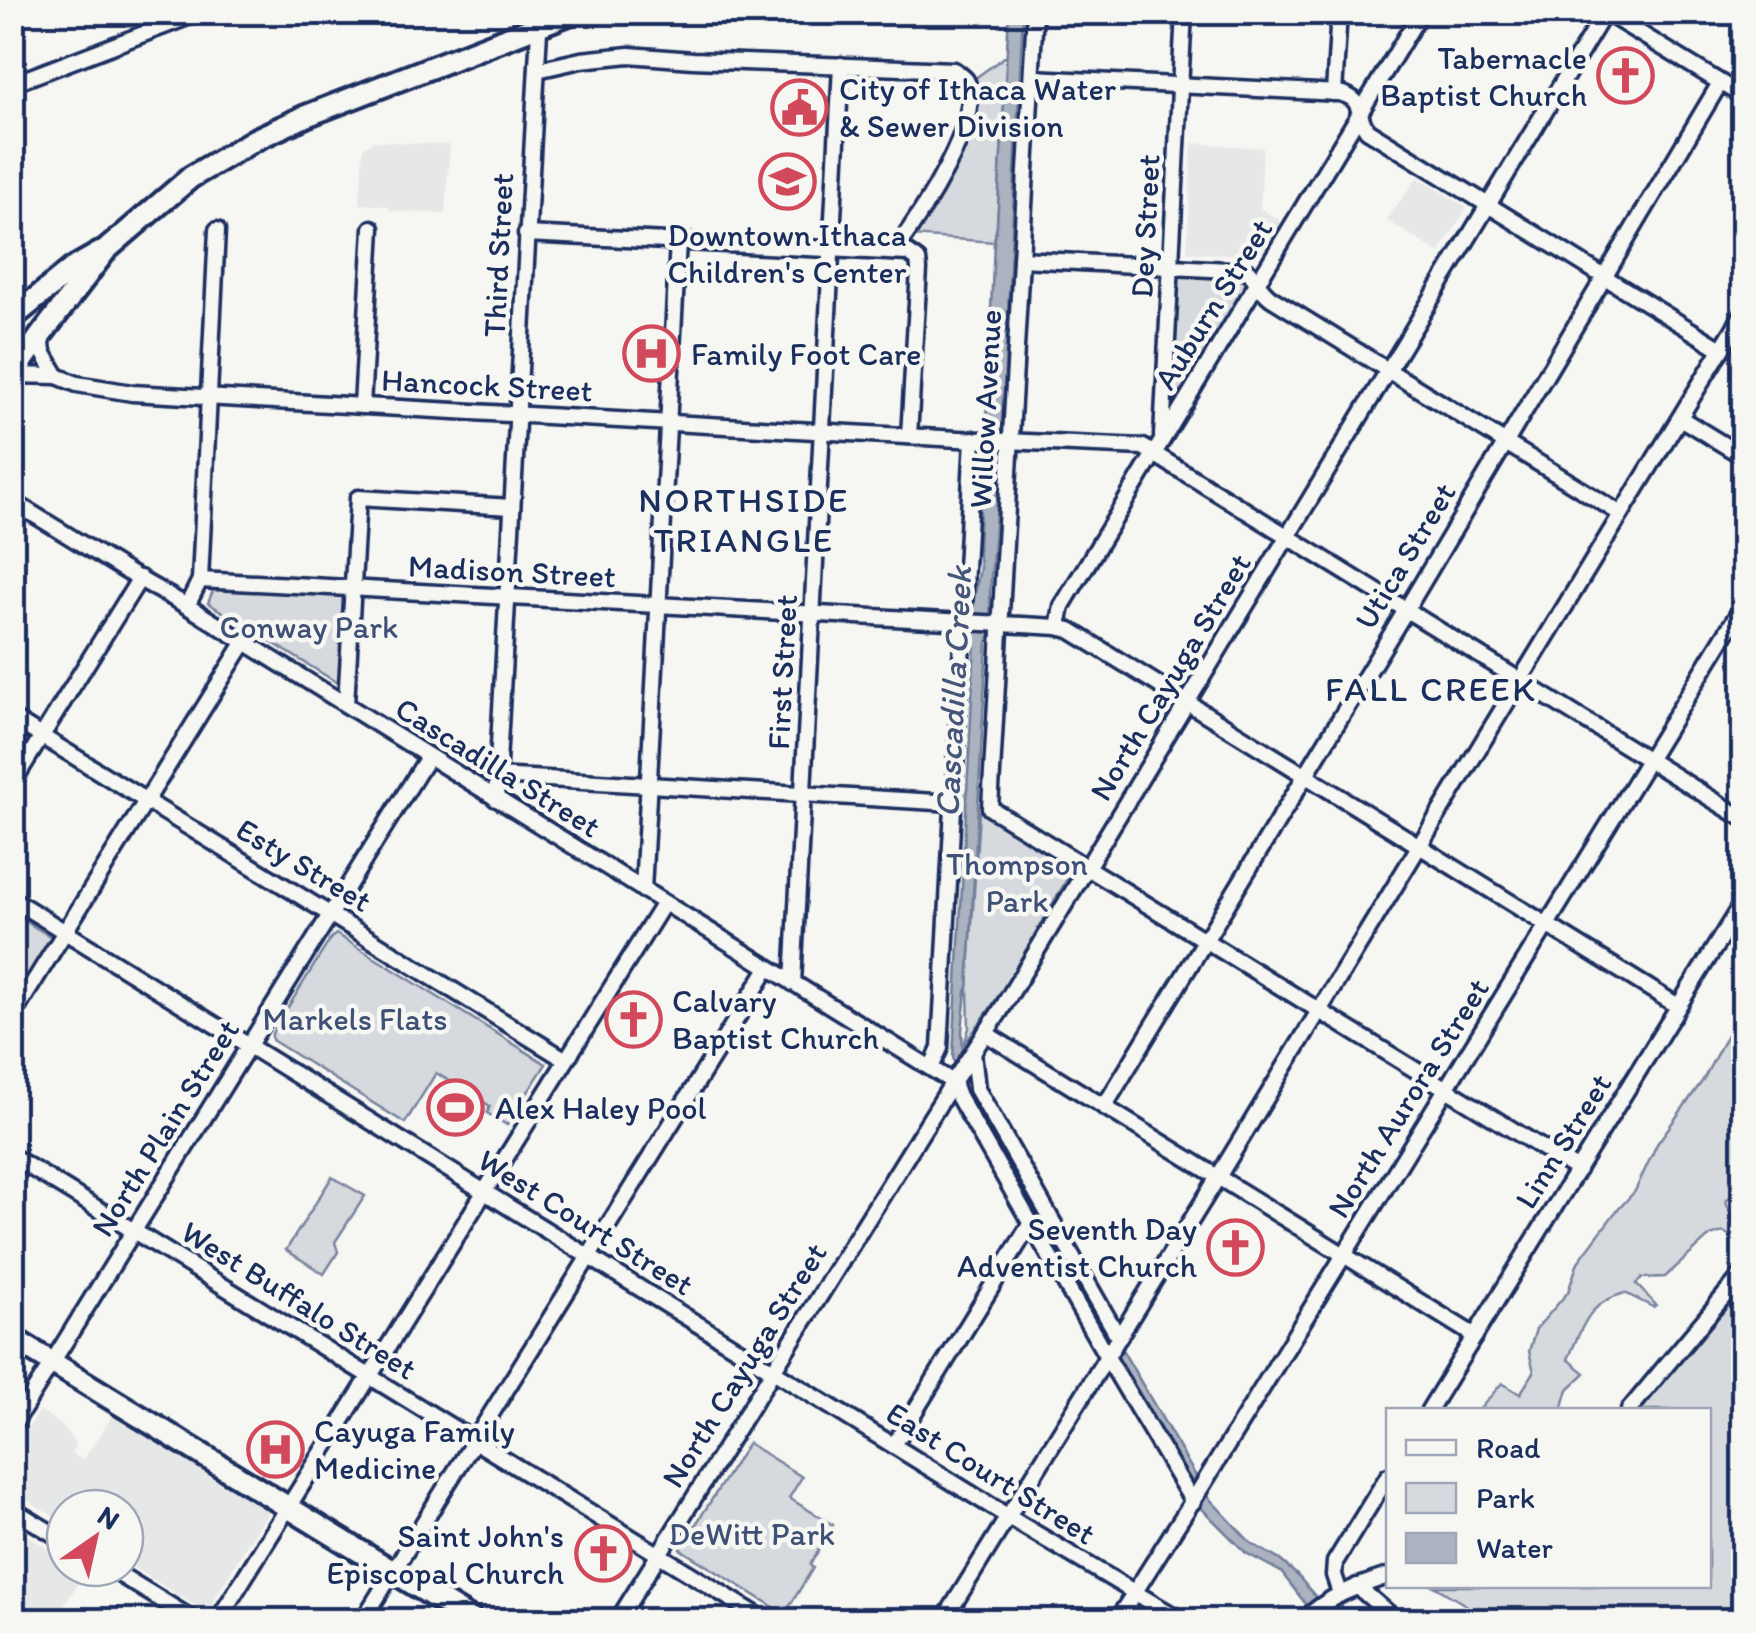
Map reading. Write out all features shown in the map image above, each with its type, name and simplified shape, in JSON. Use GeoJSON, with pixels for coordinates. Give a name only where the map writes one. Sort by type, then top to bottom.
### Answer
{"type":"FeatureCollection","features":[{"type":"Feature","properties":{"kind":"highway"},"geometry":{"type":"LineString","coordinates":[[12,318],[72,269],[106,250],[191,177],[256,139],[539,20],[574,12]]}},
{"type":"Feature","properties":{"kind":"highway"},"geometry":{"type":"LineString","coordinates":[[13,376],[106,250]]}},
{"type":"Feature","properties":{"kind":"highway"},"geometry":{"type":"LineString","coordinates":[[12,1338],[472,1620]]}},
{"type":"Feature","properties":{"kind":"street"},"geometry":{"type":"LineString","coordinates":[[12,84],[201,12]]}},
{"type":"Feature","properties":{"kind":"street","name":"Willow Avenue"},"geometry":{"type":"LineString","coordinates":[[1035,12],[1007,441],[990,808],[1086,868]]}},
{"type":"Feature","properties":{"kind":"street","name":"Dey Street"},"geometry":{"type":"LineString","coordinates":[[1158,447],[1184,12]]}},
{"type":"Feature","properties":{"kind":"street"},"geometry":{"type":"LineString","coordinates":[[1334,93],[1338,12]]}},
{"type":"Feature","properties":{"kind":"street","name":"Auburn Street"},"geometry":{"type":"LineString","coordinates":[[1058,627],[1062,606],[1422,12]]}},
{"type":"Feature","properties":{"kind":"street"},"geometry":{"type":"LineString","coordinates":[[1604,12],[1744,97]]}},
{"type":"Feature","properties":{"kind":"street","name":"North Cayuga Street"},"geometry":{"type":"LineString","coordinates":[[618,1620],[985,1033],[1604,12]]}},
{"type":"Feature","properties":{"kind":"street","name":"Third Street"},"geometry":{"type":"LineString","coordinates":[[496,800],[539,20]]}},
{"type":"Feature","properties":{"kind":"street"},"geometry":{"type":"LineString","coordinates":[[537,70],[629,55],[954,70],[967,82],[967,118],[947,167],[902,252]]}},
{"type":"Feature","properties":{"kind":"street","name":"First Street"},"geometry":{"type":"LineString","coordinates":[[793,983],[841,65]]}},
{"type":"Feature","properties":{"kind":"street"},"geometry":{"type":"LineString","coordinates":[[1032,78],[1350,96],[1355,99],[1368,130],[1721,349]]}},
{"type":"Feature","properties":{"kind":"street","name":"Utica Street"},"geometry":{"type":"LineString","coordinates":[[1104,1106],[1720,83]]}},
{"type":"Feature","properties":{"kind":"street"},"geometry":{"type":"LineString","coordinates":[[362,406],[372,228]]}},
{"type":"Feature","properties":{"kind":"street"},"geometry":{"type":"LineString","coordinates":[[187,606],[200,580],[217,230]]}},
{"type":"Feature","properties":{"kind":"street"},"geometry":{"type":"LineString","coordinates":[[526,234],[902,252],[918,260],[909,436]]}},
{"type":"Feature","properties":{"kind":"street"},"geometry":{"type":"LineString","coordinates":[[643,890],[678,242]]}},
{"type":"Feature","properties":{"kind":"street"},"geometry":{"type":"LineString","coordinates":[[1021,259],[1248,271],[1267,296],[1621,514]]}},
{"type":"Feature","properties":{"kind":"street"},"geometry":{"type":"LineString","coordinates":[[944,1620],[1218,1178],[1744,312]]}},
{"type":"Feature","properties":{"kind":"street"},"geometry":{"type":"LineString","coordinates":[[41,334],[43,352],[57,376]]}},
{"type":"Feature","properties":{"kind":"street","name":"Hancock Street"},"geometry":{"type":"LineString","coordinates":[[13,376],[57,376],[101,390],[208,397],[1158,447]]}},
{"type":"Feature","properties":{"kind":"street"},"geometry":{"type":"LineString","coordinates":[[1680,418],[1744,457]]}},
{"type":"Feature","properties":{"kind":"street"},"geometry":{"type":"LineString","coordinates":[[930,1068],[940,1048],[976,439]]}},
{"type":"Feature","properties":{"kind":"street"},"geometry":{"type":"LineString","coordinates":[[1158,447],[1287,536],[1744,819]]}},
{"type":"Feature","properties":{"kind":"street"},"geometry":{"type":"LineString","coordinates":[[346,704],[358,498],[512,507]]}},
{"type":"Feature","properties":{"kind":"street","name":"Cascadilla Street"},"geometry":{"type":"LineString","coordinates":[[12,501],[953,1082]]}},
{"type":"Feature","properties":{"kind":"street"},"geometry":{"type":"LineString","coordinates":[[12,784],[140,578]]}},
{"type":"Feature","properties":{"kind":"street","name":"Madison Street"},"geometry":{"type":"LineString","coordinates":[[200,580],[1058,627]]}},
{"type":"Feature","properties":{"kind":"street","name":"North Aurora Street"},"geometry":{"type":"LineString","coordinates":[[1117,1620],[1744,604]]}},
{"type":"Feature","properties":{"kind":"street"},"geometry":{"type":"LineString","coordinates":[[1058,627],[1070,630],[1678,1006]]}},
{"type":"Feature","properties":{"kind":"street"},"geometry":{"type":"LineString","coordinates":[[12,1016],[244,643]]}},
{"type":"Feature","properties":{"kind":"street","name":"Esty Street"},"geometry":{"type":"LineString","coordinates":[[12,718],[566,1060]]}},
{"type":"Feature","properties":{"kind":"street","name":"North Plain Street"},"geometry":{"type":"LineString","coordinates":[[12,1426],[428,757]]}},
{"type":"Feature","properties":{"kind":"street"},"geometry":{"type":"LineString","coordinates":[[498,776],[953,802]]}},
{"type":"Feature","properties":{"kind":"street"},"geometry":{"type":"LineString","coordinates":[[1086,868],[1578,1170]]}},
{"type":"Feature","properties":{"kind":"street","name":"West Court Street"},"geometry":{"type":"LineString","coordinates":[[12,899],[774,1370]]}},
{"type":"Feature","properties":{"kind":"street","name":"Linn Street"},"geometry":{"type":"LineString","coordinates":[[1430,1408],[1744,900]]}},
{"type":"Feature","properties":{"kind":"street"},"geometry":{"type":"LineString","coordinates":[[218,1620],[664,903]]}},
{"type":"Feature","properties":{"kind":"street"},"geometry":{"type":"LineString","coordinates":[[363,1620],[768,968]]}},
{"type":"Feature","properties":{"kind":"street"},"geometry":{"type":"LineString","coordinates":[[985,1033],[1475,1336]]}},
{"type":"Feature","properties":{"kind":"street"},"geometry":{"type":"LineString","coordinates":[[973,1052],[977,1089],[1119,1338]]}},
{"type":"Feature","properties":{"kind":"street"},"geometry":{"type":"LineString","coordinates":[[953,1082],[1193,1502]]}},
{"type":"Feature","properties":{"kind":"street","name":"West Buffalo Street"},"geometry":{"type":"LineString","coordinates":[[12,1156],[766,1620]]}},
{"type":"Feature","properties":{"kind":"street"},"geometry":{"type":"LineString","coordinates":[[894,1445],[1031,1223]]}},
{"type":"Feature","properties":{"kind":"street"},"geometry":{"type":"LineString","coordinates":[[1631,1408],[1744,1272]]}},
{"type":"Feature","properties":{"kind":"street","name":"East Court Street"},"geometry":{"type":"LineString","coordinates":[[774,1370],[1180,1620]]}},
{"type":"Feature","properties":{"kind":"street"},"geometry":{"type":"LineString","coordinates":[[1340,1593],[1334,1574],[1336,1562],[1386,1479]]}},
{"type":"Feature","properties":{"kind":"street"},"geometry":{"type":"LineString","coordinates":[[12,1509],[45,1529]]}},
{"type":"Feature","properties":{"kind":"street"},"geometry":{"type":"LineString","coordinates":[[1307,1617],[1340,1593],[1386,1577]]}},
{"type":"Feature","properties":{"kind":"street"},"geometry":{"type":"LineString","coordinates":[[1356,1586],[1396,1620]]}},
{"type":"Feature","properties":{"kind":"street"},"geometry":{"type":"LineString","coordinates":[[141,1588],[194,1620]]}},
{"type":"Feature","properties":{"kind":"shaded area"},"geometry":{"type":"Polygon","coordinates":[[[373,141],[450,145],[445,214],[390,211],[389,206],[360,204],[363,148],[373,141]]]}},
{"type":"Feature","properties":{"kind":"shaded area"},"geometry":{"type":"Polygon","coordinates":[[[1192,143],[1263,148],[1260,208],[1281,225],[1261,256],[1187,252],[1192,143]]]}},
{"type":"Feature","properties":{"kind":"shaded area"},"geometry":{"type":"Polygon","coordinates":[[[1418,177],[1467,208],[1439,253],[1386,220],[1418,177]]]}},
{"type":"Feature","properties":{"kind":"shaded area"},"geometry":{"type":"Polygon","coordinates":[[[40,1411],[60,1424],[76,1444],[71,1453],[83,1460],[113,1415],[270,1510],[207,1613],[145,1574],[145,1488],[45,1488],[45,1511],[13,1491],[13,1451],[40,1411]]]}},
{"type":"Feature","properties":{"kind":"shaded area"},"geometry":{"type":"Polygon","coordinates":[[[26,1535],[45,1547],[45,1588],[75,1588],[55,1620],[17,1620],[24,1610],[13,1602],[13,1557],[26,1535]]]}},
{"type":"Feature","properties":{"kind":"green space"},"geometry":{"type":"Polygon","coordinates":[[[1007,55],[994,242],[910,236],[972,121],[974,79],[1007,55]]]}},
{"type":"Feature","properties":{"kind":"green space"},"geometry":{"type":"Polygon","coordinates":[[[1179,274],[1239,276],[1246,284],[1175,402],[1172,398],[1179,274]]]}},
{"type":"Feature","properties":{"kind":"green space","name":"Conway Park"},"geometry":{"type":"Polygon","coordinates":[[[214,588],[344,596],[341,685],[208,603],[214,588]]]}},
{"type":"Feature","properties":{"kind":"green space","name":"Thompson Park"},"geometry":{"type":"Polygon","coordinates":[[[979,812],[1073,869],[1001,993],[964,1045],[969,1028],[979,812]]]}},
{"type":"Feature","properties":{"kind":"green space"},"geometry":{"type":"Polygon","coordinates":[[[13,914],[53,938],[13,1003],[13,914]]]}},
{"type":"Feature","properties":{"kind":"green space","name":"Markels Flats"},"geometry":{"type":"Polygon","coordinates":[[[336,934],[546,1064],[507,1125],[487,1113],[490,1106],[436,1073],[405,1123],[272,1040],[272,1033],[336,934]]]}},
{"type":"Feature","properties":{"kind":"green space"},"geometry":{"type":"Polygon","coordinates":[[[1743,1004],[1743,1183],[1726,1201],[1737,1239],[1723,1232],[1710,1236],[1665,1277],[1642,1278],[1636,1284],[1656,1305],[1653,1307],[1625,1293],[1594,1310],[1568,1359],[1585,1373],[1568,1389],[1563,1408],[1481,1408],[1502,1383],[1520,1394],[1534,1372],[1529,1351],[1536,1329],[1568,1292],[1578,1262],[1635,1191],[1657,1144],[1703,1080],[1743,1004]]]}},
{"type":"Feature","properties":{"kind":"green space"},"geometry":{"type":"Polygon","coordinates":[[[332,1177],[365,1196],[335,1242],[338,1252],[324,1274],[286,1250],[332,1177]]]}},
{"type":"Feature","properties":{"kind":"green space"},"geometry":{"type":"Polygon","coordinates":[[[1737,1296],[1744,1299],[1743,1620],[1491,1620],[1437,1588],[1711,1588],[1711,1408],[1640,1408],[1737,1296]]]}},
{"type":"Feature","properties":{"kind":"green space","name":"DeWitt Park"},"geometry":{"type":"Polygon","coordinates":[[[748,1443],[802,1477],[789,1498],[833,1525],[785,1614],[680,1549],[748,1443]]]}},
{"type":"Feature","properties":{"kind":"water"},"geometry":{"type":"Polygon","coordinates":[[[1009,13],[1023,13],[990,592],[991,633],[987,642],[963,1051],[973,1089],[1098,1315],[1106,1322],[1208,1497],[1251,1543],[1297,1575],[1332,1620],[1318,1620],[1281,1572],[1246,1553],[1201,1508],[964,1095],[953,1057],[975,641],[973,604],[980,568],[983,448],[1009,13]]]}},
{"type":"Feature","properties":{"kind":"water","name":"Alex Haley Pool"},"geometry":{"type":"Polygon","coordinates":[[[447,1090],[476,1109],[465,1126],[436,1107],[447,1090]]]}},
{"type":"Feature","properties":{"kind":"place","name":"Tabernacle Baptist Church"},"geometry":{"type":"Point","coordinates":[1626,76]}},
{"type":"Feature","properties":{"kind":"place","name":"City of Ithaca Water & Sewer Division"},"geometry":{"type":"Point","coordinates":[800,107]}},
{"type":"Feature","properties":{"kind":"place","name":"Downtown Ithaca Children's Center"},"geometry":{"type":"Point","coordinates":[787,181]}},
{"type":"Feature","properties":{"kind":"place","name":"Family Foot Care"},"geometry":{"type":"Point","coordinates":[652,354]}},
{"type":"Feature","properties":{"kind":"place","name":"Calvary Baptist Church"},"geometry":{"type":"Point","coordinates":[633,1019]}},
{"type":"Feature","properties":{"kind":"place","name":"Alex Haley Pool"},"geometry":{"type":"Point","coordinates":[456,1108]}},
{"type":"Feature","properties":{"kind":"place","name":"Seventh Day Adventist Church"},"geometry":{"type":"Point","coordinates":[1236,1247]}},
{"type":"Feature","properties":{"kind":"place","name":"Cayuga Family Medicine"},"geometry":{"type":"Point","coordinates":[275,1449]}},
{"type":"Feature","properties":{"kind":"place","name":"Saint John's Episcopal Church"},"geometry":{"type":"Point","coordinates":[603,1554]}},
{"type":"Feature","properties":{"kind":"district","name":"NORTHSIDE TRIANGLE"},"geometry":{"type":"Point","coordinates":[744,520]}},
{"type":"Feature","properties":{"kind":"district","name":"FALL CREEK"},"geometry":{"type":"Point","coordinates":[1431,689]}},
{"type":"Feature","properties":{"kind":"water label","name":"Cascadilla Creek"},"geometry":{"type":"Point","coordinates":[953,692]}}]}
